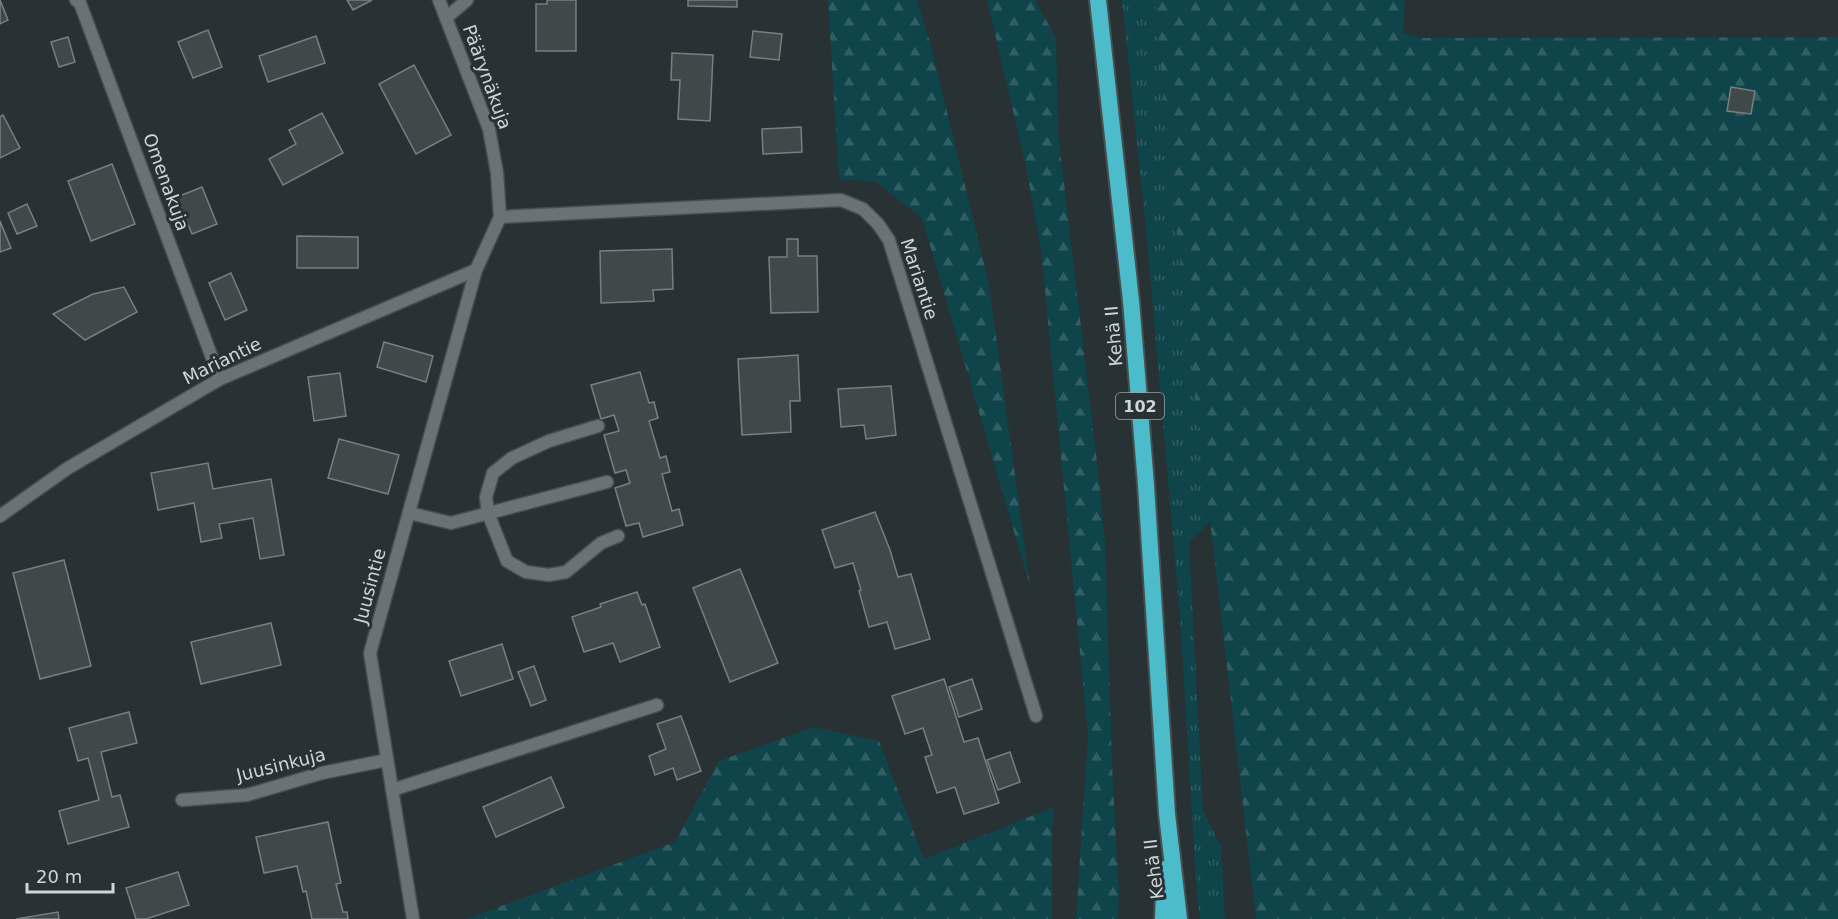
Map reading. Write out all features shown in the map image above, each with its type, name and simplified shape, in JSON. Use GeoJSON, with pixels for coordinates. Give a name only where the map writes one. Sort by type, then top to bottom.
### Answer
{"type":"FeatureCollection","features":[{"type":"Feature","properties":{"kind":"highway","name":"Kehä II"},"geometry":{"type":"LineString","coordinates":[[1098,0],[1131,301],[1146,485],[1167,814],[1179,919]]}},
{"type":"Feature","properties":{"kind":"highway","name":"Kehä II"},"geometry":{"type":"LineString","coordinates":[[1163,919],[1167,814]]}},
{"type":"Feature","properties":{"kind":"street","name":"Omenakuja"},"geometry":{"type":"LineString","coordinates":[[76,0],[80,3],[220,379]]}},
{"type":"Feature","properties":{"kind":"street","name":"Päärynäkuja"},"geometry":{"type":"LineString","coordinates":[[439,0],[489,129],[497,173],[500,217],[476,270]]}},
{"type":"Feature","properties":{"kind":"street"},"geometry":{"type":"LineString","coordinates":[[446,18],[467,0]]}},
{"type":"Feature","properties":{"kind":"street","name":"Mariantie"},"geometry":{"type":"LineString","coordinates":[[500,217],[841,201],[863,209],[878,224],[889,240],[1036,716]]}},
{"type":"Feature","properties":{"kind":"street","name":"Mariantie"},"geometry":{"type":"LineString","coordinates":[[0,516],[68,468],[220,379],[476,270]]}},
{"type":"Feature","properties":{"kind":"street","name":"Juusintie"},"geometry":{"type":"LineString","coordinates":[[413,919],[370,653],[476,270]]}},
{"type":"Feature","properties":{"kind":"street"},"geometry":{"type":"LineString","coordinates":[[598,426],[549,441],[512,458],[493,473],[486,497],[488,513],[507,561],[526,572],[549,574],[567,572],[601,543],[618,536]]}},
{"type":"Feature","properties":{"kind":"street"},"geometry":{"type":"LineString","coordinates":[[409,513],[451,523],[607,482]]}},
{"type":"Feature","properties":{"kind":"street"},"geometry":{"type":"LineString","coordinates":[[392,790],[657,705]]}},
{"type":"Feature","properties":{"kind":"street","name":"Juusinkuja"},"geometry":{"type":"LineString","coordinates":[[182,800],[247,795],[322,773],[387,760]]}},
{"type":"Feature","properties":{"kind":"green space"},"geometry":{"type":"Polygon","coordinates":[[[828,0],[917,0],[931,46],[989,284],[1030,586],[922,218],[876,182],[839,179],[828,0]]]}},
{"type":"Feature","properties":{"kind":"green space"},"geometry":{"type":"Polygon","coordinates":[[[987,0],[1035,0],[1056,38],[1058,133],[1105,542],[1112,766],[1119,893],[1118,919],[1076,919],[1088,735],[1041,250],[1026,167],[987,0]]]}},
{"type":"Feature","properties":{"kind":"green space"},"geometry":{"type":"Polygon","coordinates":[[[1122,0],[1155,0],[1170,171],[1211,521],[1189,542],[1203,811],[1221,846],[1225,919],[1200,919],[1197,896],[1180,617],[1146,229],[1122,0]]]}},
{"type":"Feature","properties":{"kind":"green space"},"geometry":{"type":"Polygon","coordinates":[[[1155,0],[1405,0],[1403,33],[1423,38],[1838,37],[1838,919],[1256,919],[1170,171],[1155,0]]]}},
{"type":"Feature","properties":{"kind":"green space"},"geometry":{"type":"Polygon","coordinates":[[[813,727],[879,741],[924,859],[1054,807],[1052,919],[466,919],[675,842],[719,761],[813,727]]]}},
{"type":"Feature","properties":{"kind":"building"},"geometry":{"type":"Polygon","coordinates":[[[0,0],[8,20],[0,24],[0,0]]]}},
{"type":"Feature","properties":{"kind":"building"},"geometry":{"type":"Polygon","coordinates":[[[347,0],[372,0],[353,10],[347,0]]]}},
{"type":"Feature","properties":{"kind":"building"},"geometry":{"type":"Polygon","coordinates":[[[547,0],[576,0],[576,51],[536,51],[536,4],[547,4],[547,0]]]}},
{"type":"Feature","properties":{"kind":"building"},"geometry":{"type":"Polygon","coordinates":[[[688,0],[737,0],[737,7],[688,6],[688,0]]]}},
{"type":"Feature","properties":{"kind":"building"},"geometry":{"type":"Polygon","coordinates":[[[208,30],[222,67],[193,78],[178,42],[208,30]]]}},
{"type":"Feature","properties":{"kind":"building"},"geometry":{"type":"Polygon","coordinates":[[[753,31],[782,34],[779,60],[750,57],[753,31]]]}},
{"type":"Feature","properties":{"kind":"building"},"geometry":{"type":"Polygon","coordinates":[[[316,36],[325,63],[268,82],[259,56],[316,36]]]}},
{"type":"Feature","properties":{"kind":"building"},"geometry":{"type":"Polygon","coordinates":[[[68,37],[75,62],[59,67],[51,42],[68,37]]]}},
{"type":"Feature","properties":{"kind":"building"},"geometry":{"type":"Polygon","coordinates":[[[672,53],[713,55],[710,121],[678,119],[680,80],[671,80],[672,53]]]}},
{"type":"Feature","properties":{"kind":"building"},"geometry":{"type":"Polygon","coordinates":[[[414,65],[451,135],[416,154],[379,84],[414,65]]]}},
{"type":"Feature","properties":{"kind":"building"},"geometry":{"type":"Polygon","coordinates":[[[1731,87],[1755,91],[1751,114],[1727,111],[1731,87]]]}},
{"type":"Feature","properties":{"kind":"building"},"geometry":{"type":"Polygon","coordinates":[[[322,113],[343,153],[283,185],[269,159],[296,144],[289,130],[322,113]]]}},
{"type":"Feature","properties":{"kind":"building"},"geometry":{"type":"Polygon","coordinates":[[[3,115],[20,148],[0,158],[0,117],[3,115]]]}},
{"type":"Feature","properties":{"kind":"building"},"geometry":{"type":"Polygon","coordinates":[[[801,127],[802,152],[763,154],[762,129],[801,127]]]}},
{"type":"Feature","properties":{"kind":"building"},"geometry":{"type":"Polygon","coordinates":[[[112,164],[135,224],[91,241],[68,181],[112,164]]]}},
{"type":"Feature","properties":{"kind":"building"},"geometry":{"type":"Polygon","coordinates":[[[202,187],[217,224],[192,234],[177,197],[202,187]]]}},
{"type":"Feature","properties":{"kind":"building"},"geometry":{"type":"Polygon","coordinates":[[[27,204],[37,226],[17,234],[8,213],[27,204]]]}},
{"type":"Feature","properties":{"kind":"building"},"geometry":{"type":"Polygon","coordinates":[[[0,221],[11,248],[0,252],[0,221]]]}},
{"type":"Feature","properties":{"kind":"building"},"geometry":{"type":"Polygon","coordinates":[[[297,236],[358,237],[358,268],[297,268],[297,236]]]}},
{"type":"Feature","properties":{"kind":"building"},"geometry":{"type":"Polygon","coordinates":[[[787,239],[798,239],[798,256],[817,256],[818,312],[771,313],[769,257],[787,257],[787,239]]]}},
{"type":"Feature","properties":{"kind":"building"},"geometry":{"type":"Polygon","coordinates":[[[672,249],[673,289],[653,290],[654,301],[601,303],[600,251],[672,249]]]}},
{"type":"Feature","properties":{"kind":"building"},"geometry":{"type":"Polygon","coordinates":[[[231,273],[247,310],[225,320],[209,283],[231,273]]]}},
{"type":"Feature","properties":{"kind":"building"},"geometry":{"type":"Polygon","coordinates":[[[124,287],[137,312],[85,340],[53,314],[93,294],[124,287]]]}},
{"type":"Feature","properties":{"kind":"building"},"geometry":{"type":"Polygon","coordinates":[[[384,342],[433,356],[426,382],[377,367],[384,342]]]}},
{"type":"Feature","properties":{"kind":"building"},"geometry":{"type":"Polygon","coordinates":[[[798,355],[800,401],[790,401],[791,432],[742,435],[738,359],[798,355]]]}},
{"type":"Feature","properties":{"kind":"building"},"geometry":{"type":"Polygon","coordinates":[[[640,372],[649,403],[654,402],[658,418],[649,421],[660,458],[666,456],[670,472],[662,474],[672,511],[679,509],[683,525],[643,537],[639,523],[626,526],[615,488],[630,483],[626,470],[615,473],[604,435],[619,431],[614,415],[601,419],[591,385],[640,372]]]}},
{"type":"Feature","properties":{"kind":"building"},"geometry":{"type":"Polygon","coordinates":[[[340,373],[346,416],[314,421],[308,377],[340,373]]]}},
{"type":"Feature","properties":{"kind":"building"},"geometry":{"type":"Polygon","coordinates":[[[891,386],[896,435],[866,439],[864,425],[841,427],[838,389],[891,386]]]}},
{"type":"Feature","properties":{"kind":"building"},"geometry":{"type":"Polygon","coordinates":[[[339,439],[399,455],[388,494],[328,478],[339,439]]]}},
{"type":"Feature","properties":{"kind":"building"},"geometry":{"type":"Polygon","coordinates":[[[208,463],[213,489],[271,479],[284,555],[260,559],[253,518],[219,524],[222,538],[201,542],[194,503],[158,510],[151,473],[208,463]]]}},
{"type":"Feature","properties":{"kind":"building"},"geometry":{"type":"Polygon","coordinates":[[[875,512],[898,577],[911,574],[930,639],[895,649],[887,622],[869,627],[853,563],[835,568],[822,530],[875,512]]]}},
{"type":"Feature","properties":{"kind":"building"},"geometry":{"type":"Polygon","coordinates":[[[64,560],[91,666],[40,679],[13,573],[64,560]]]}},
{"type":"Feature","properties":{"kind":"building"},"geometry":{"type":"Polygon","coordinates":[[[740,569],[778,663],[730,682],[693,588],[740,569]]]}},
{"type":"Feature","properties":{"kind":"building"},"geometry":{"type":"Polygon","coordinates":[[[637,592],[642,605],[645,604],[660,647],[620,662],[613,643],[584,652],[572,617],[601,607],[600,604],[637,592]]]}},
{"type":"Feature","properties":{"kind":"building"},"geometry":{"type":"Polygon","coordinates":[[[271,623],[281,665],[201,684],[191,642],[271,623]]]}},
{"type":"Feature","properties":{"kind":"building"},"geometry":{"type":"Polygon","coordinates":[[[502,644],[513,679],[461,696],[449,661],[502,644]]]}},
{"type":"Feature","properties":{"kind":"building"},"geometry":{"type":"Polygon","coordinates":[[[534,666],[546,700],[531,706],[518,672],[534,666]]]}},
{"type":"Feature","properties":{"kind":"building"},"geometry":{"type":"Polygon","coordinates":[[[944,679],[964,742],[978,738],[999,803],[964,814],[955,787],[937,793],[925,757],[932,755],[923,728],[905,734],[892,696],[944,679]]]}},
{"type":"Feature","properties":{"kind":"building"},"geometry":{"type":"Polygon","coordinates":[[[972,679],[982,709],[959,717],[949,687],[972,679]]]}},
{"type":"Feature","properties":{"kind":"building"},"geometry":{"type":"Polygon","coordinates":[[[129,712],[137,743],[101,752],[112,797],[120,795],[129,827],[68,844],[59,811],[99,800],[88,758],[78,761],[69,728],[129,712]]]}},
{"type":"Feature","properties":{"kind":"building"},"geometry":{"type":"Polygon","coordinates":[[[681,716],[701,771],[677,780],[673,768],[655,775],[649,756],[666,749],[657,724],[681,716]]]}},
{"type":"Feature","properties":{"kind":"building"},"geometry":{"type":"Polygon","coordinates":[[[1010,752],[1020,782],[998,790],[987,760],[1010,752]]]}},
{"type":"Feature","properties":{"kind":"building"},"geometry":{"type":"Polygon","coordinates":[[[551,777],[564,807],[496,837],[483,807],[551,777]]]}},
{"type":"Feature","properties":{"kind":"building"},"geometry":{"type":"Polygon","coordinates":[[[328,822],[341,883],[336,884],[343,912],[347,912],[348,919],[312,919],[306,891],[303,892],[297,866],[264,873],[256,837],[328,822]]]}},
{"type":"Feature","properties":{"kind":"building"},"geometry":{"type":"Polygon","coordinates":[[[178,872],[189,905],[146,919],[136,919],[126,888],[178,872]]]}},
{"type":"Feature","properties":{"kind":"building"},"geometry":{"type":"Polygon","coordinates":[[[58,912],[59,919],[16,919],[58,912]]]}}]}
